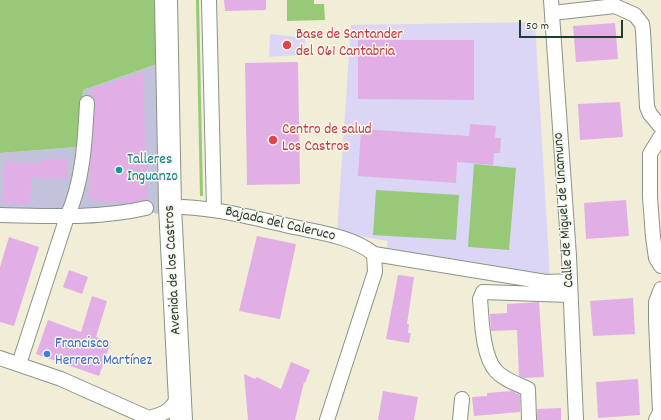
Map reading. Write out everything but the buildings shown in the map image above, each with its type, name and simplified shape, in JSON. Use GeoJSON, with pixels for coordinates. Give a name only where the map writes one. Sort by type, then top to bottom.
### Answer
{"type":"FeatureCollection","features":[{"type":"Feature","properties":{"kind":"main road","name":"Avenida de los Castros"},"geometry":{"type":"LineString","coordinates":[[166,0],[170,207],[181,420]]}},
{"type":"Feature","properties":{"kind":"main road","name":"Avenida de los Castros"},"geometry":{"type":"LineString","coordinates":[[179,0],[183,207],[193,420]]}},
{"type":"Feature","properties":{"kind":"street"},"geometry":{"type":"LineString","coordinates":[[209,0],[214,209]]}},
{"type":"Feature","properties":{"kind":"street"},"geometry":{"type":"LineString","coordinates":[[552,6],[615,6],[635,15],[642,24],[643,31],[647,107],[650,114],[661,127]]}},
{"type":"Feature","properties":{"kind":"street","name":"Calle de Miguel de Unamuno"},"geometry":{"type":"LineString","coordinates":[[552,6],[569,256],[576,420]]}},
{"type":"Feature","properties":{"kind":"street"},"geometry":{"type":"LineString","coordinates":[[19,364],[67,217],[74,201],[78,185],[84,142],[87,103]]}},
{"type":"Feature","properties":{"kind":"street"},"geometry":{"type":"LineString","coordinates":[[661,136],[650,154],[650,197],[653,237],[656,258],[661,266]]}},
{"type":"Feature","properties":{"kind":"street","name":"Bajada del Caleruco"},"geometry":{"type":"LineString","coordinates":[[183,207],[214,209],[331,235],[356,243],[374,254],[546,282],[570,288]]}},
{"type":"Feature","properties":{"kind":"street"},"geometry":{"type":"LineString","coordinates":[[0,215],[67,217],[112,214],[146,208]]}},
{"type":"Feature","properties":{"kind":"street"},"geometry":{"type":"LineString","coordinates":[[327,420],[375,272],[374,254]]}},
{"type":"Feature","properties":{"kind":"street"},"geometry":{"type":"LineString","coordinates":[[529,420],[528,389],[496,372],[488,360],[480,299],[483,292],[570,288]]}},
{"type":"Feature","properties":{"kind":"street"},"geometry":{"type":"LineString","coordinates":[[657,420],[660,412],[656,302],[661,289]]}},
{"type":"Feature","properties":{"kind":"street"},"geometry":{"type":"LineString","coordinates":[[0,358],[60,379],[151,419],[166,413],[173,406],[180,395]]}},
{"type":"Feature","properties":{"kind":"street"},"geometry":{"type":"LineString","coordinates":[[460,420],[462,399]]}},
{"type":"Feature","properties":{"kind":"shaded area"},"geometry":{"type":"Polygon","coordinates":[[[535,22],[550,278],[386,251],[388,241],[337,232],[351,25],[535,22]]]}},
{"type":"Feature","properties":{"kind":"shaded area","name":"Base de Santander del 061 Cantabria"},"geometry":{"type":"Polygon","coordinates":[[[270,34],[306,38],[303,52],[297,55],[269,57],[270,34]]]}},
{"type":"Feature","properties":{"kind":"shaded area"},"geometry":{"type":"Polygon","coordinates":[[[157,64],[160,214],[147,212],[93,224],[0,219],[0,153],[78,147],[83,90],[157,64]]]}},
{"type":"Feature","properties":{"kind":"green space"},"geometry":{"type":"Polygon","coordinates":[[[0,0],[155,0],[157,64],[83,90],[78,147],[0,153],[0,0]]]}},
{"type":"Feature","properties":{"kind":"green space"},"geometry":{"type":"Polygon","coordinates":[[[196,0],[199,0],[203,196],[200,196],[196,0]]]}},
{"type":"Feature","properties":{"kind":"green space"},"geometry":{"type":"Polygon","coordinates":[[[287,0],[314,0],[314,4],[324,4],[325,20],[287,21],[287,0]]]}},
{"type":"Feature","properties":{"kind":"green space"},"geometry":{"type":"Polygon","coordinates":[[[474,164],[516,168],[509,250],[468,247],[474,164]]]}},
{"type":"Feature","properties":{"kind":"green space"},"geometry":{"type":"Polygon","coordinates":[[[376,190],[459,195],[456,240],[373,235],[376,190]]]}},
{"type":"Feature","properties":{"kind":"place","name":"Base de Santander del 061 Cantabria"},"geometry":{"type":"Point","coordinates":[287,45]}},
{"type":"Feature","properties":{"kind":"place","name":"Centro de salud Los Castros"},"geometry":{"type":"Point","coordinates":[273,140]}},
{"type":"Feature","properties":{"kind":"place","name":"Talleres Inguanzo"},"geometry":{"type":"Point","coordinates":[119,170]}},
{"type":"Feature","properties":{"kind":"place","name":"Francisco Herrera Martínez"},"geometry":{"type":"Point","coordinates":[47,354]}}]}
